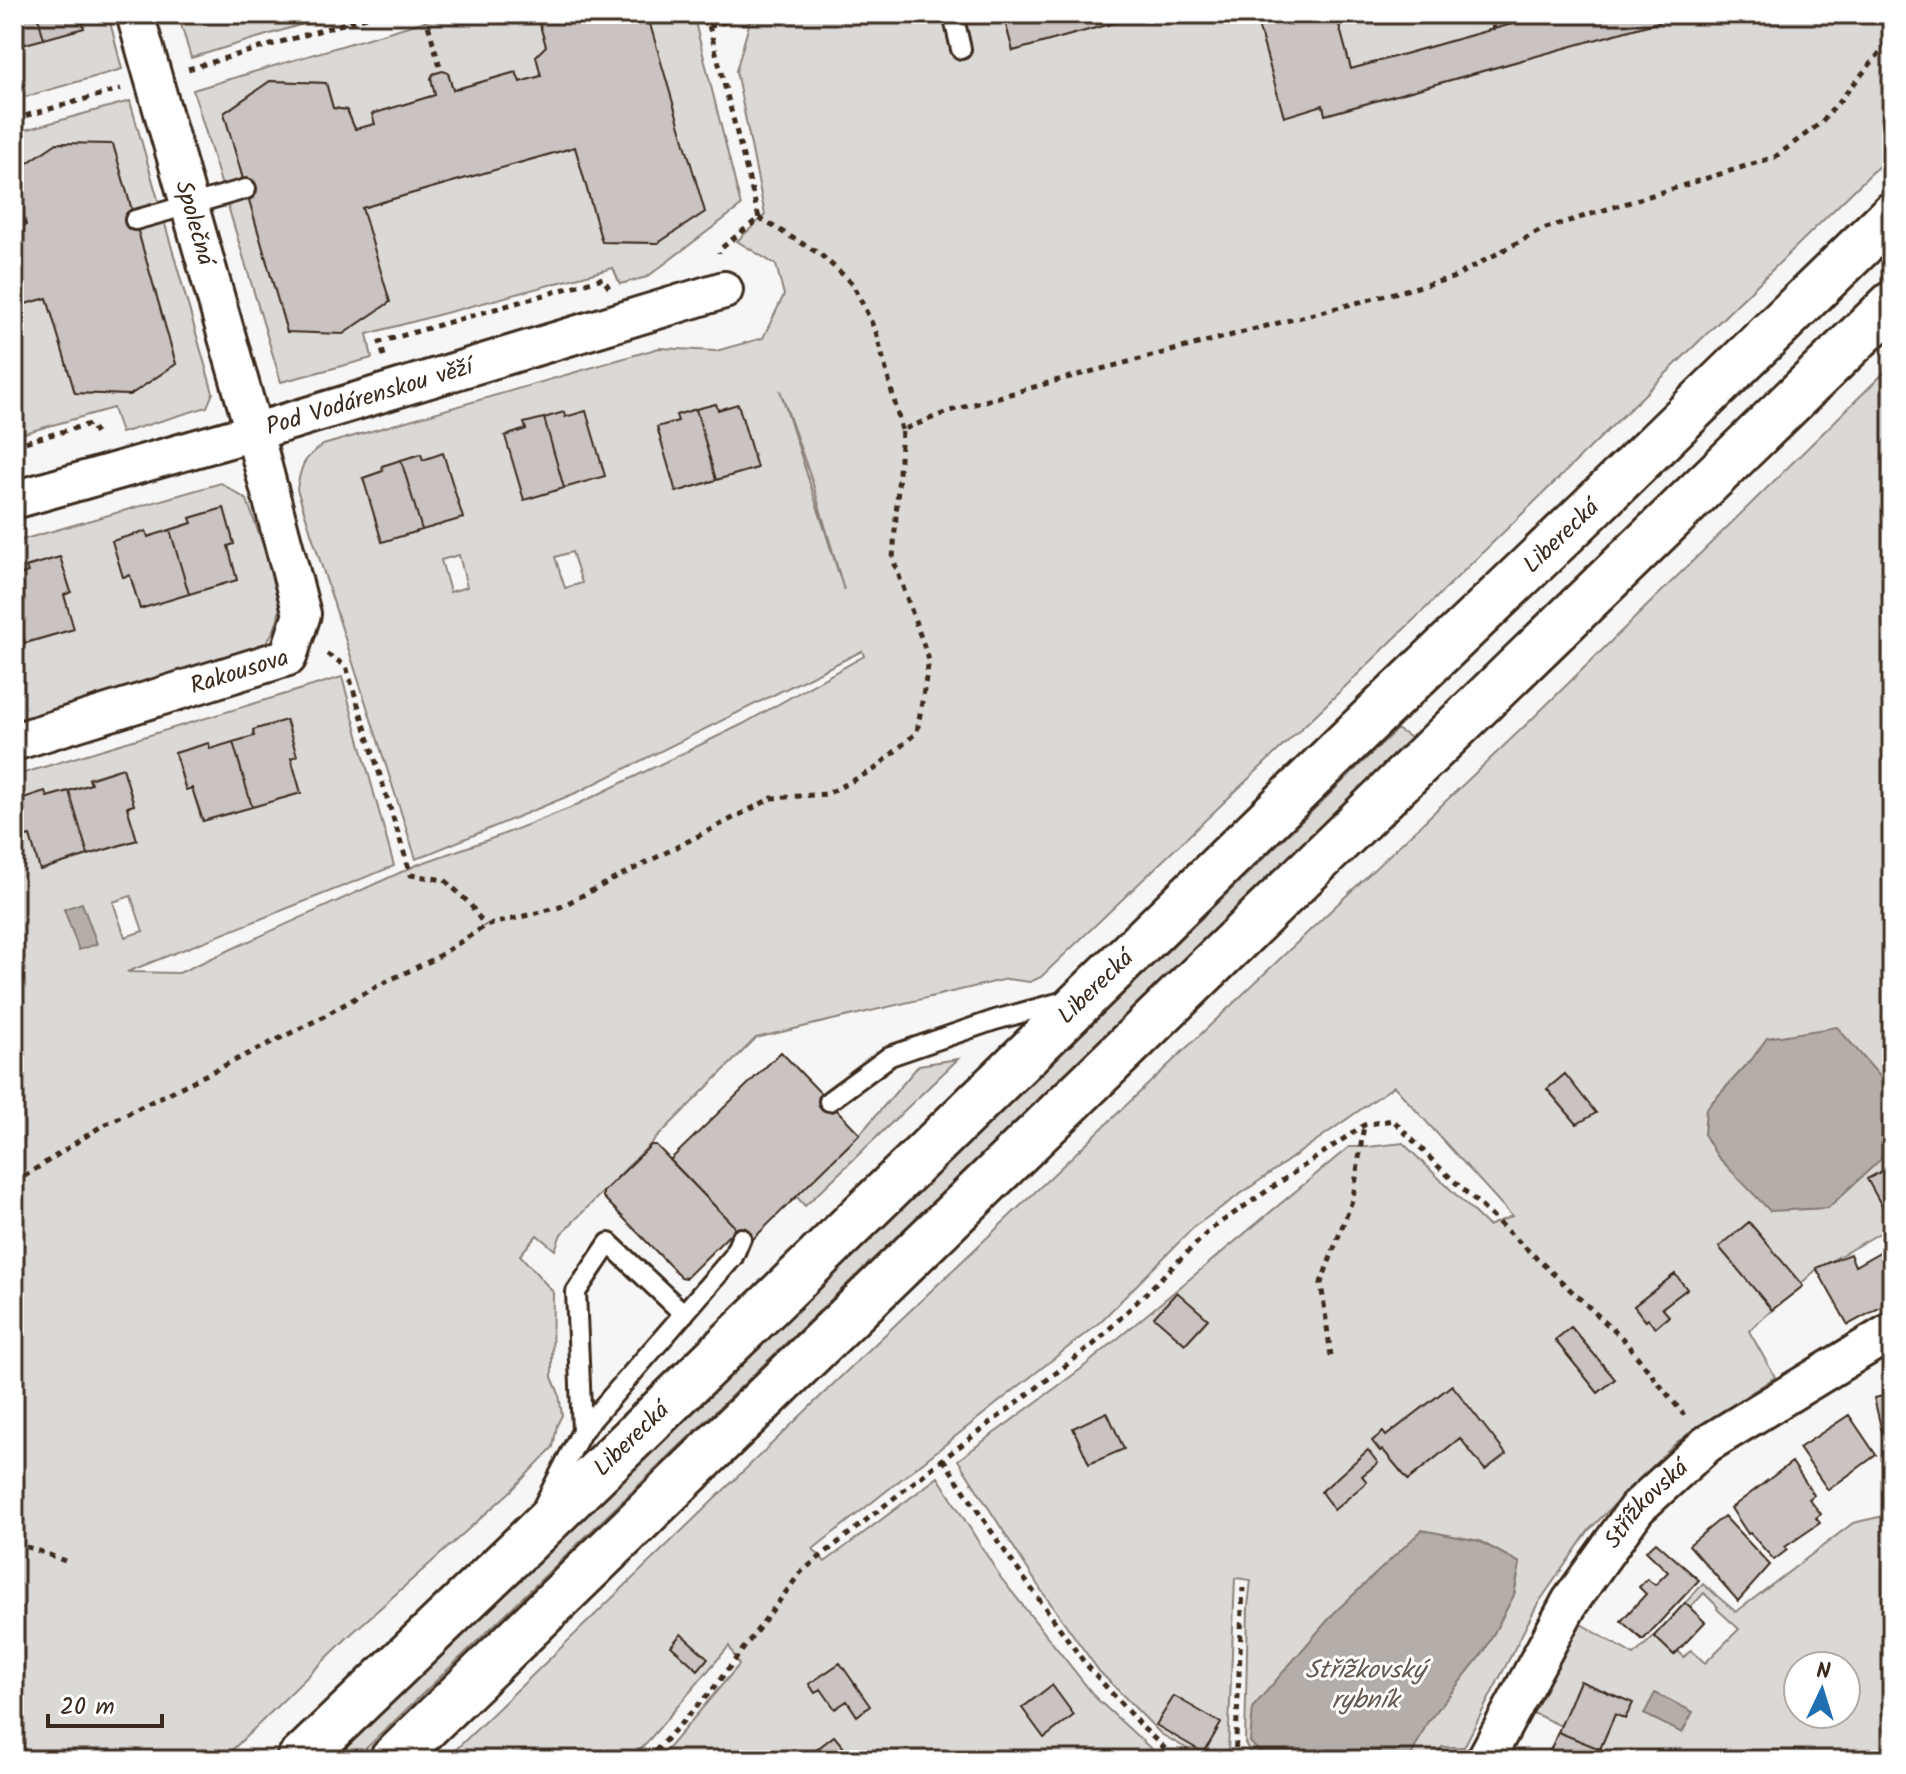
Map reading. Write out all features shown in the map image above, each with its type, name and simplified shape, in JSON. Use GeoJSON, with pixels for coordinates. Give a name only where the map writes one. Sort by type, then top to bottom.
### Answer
{"type":"FeatureCollection","features":[{"type":"Feature","properties":{"kind":"highway","name":"Liberecká"},"geometry":{"type":"LineString","coordinates":[[299,1760],[1892,215]]}},
{"type":"Feature","properties":{"kind":"highway"},"geometry":{"type":"LineString","coordinates":[[392,1760],[1892,304]]}},
{"type":"Feature","properties":{"kind":"street","name":"Společná"},"geometry":{"type":"LineString","coordinates":[[135,14],[254,432]]}},
{"type":"Feature","properties":{"kind":"street","name":"Pod Vodárenskou věží"},"geometry":{"type":"LineString","coordinates":[[14,500],[254,432],[724,290]]}},
{"type":"Feature","properties":{"kind":"street","name":"Rakousova"},"geometry":{"type":"LineString","coordinates":[[14,742],[288,657],[302,614],[254,432]]}},
{"type":"Feature","properties":{"kind":"street","name":"Střížkovská"},"geometry":{"type":"LineString","coordinates":[[1485,1760],[1570,1602],[1637,1508],[1707,1444],[1892,1331]]}},
{"type":"Feature","properties":{"kind":"lane"},"geometry":{"type":"LineString","coordinates":[[953,14],[961,49]]}},
{"type":"Feature","properties":{"kind":"lane"},"geometry":{"type":"LineString","coordinates":[[135,220],[246,189]]}},
{"type":"Feature","properties":{"kind":"lane"},"geometry":{"type":"LineString","coordinates":[[829,1101],[890,1056],[995,1020],[1090,994]]}},
{"type":"Feature","properties":{"kind":"lane"},"geometry":{"type":"LineString","coordinates":[[523,1545],[582,1431],[733,1257],[741,1238]]}},
{"type":"Feature","properties":{"kind":"lane"},"geometry":{"type":"LineString","coordinates":[[582,1431],[576,1292],[609,1243],[684,1314]]}},
{"type":"Feature","properties":{"kind":"path"},"geometry":{"type":"LineString","coordinates":[[192,68],[377,14]]}},
{"type":"Feature","properties":{"kind":"path"},"geometry":{"type":"LineString","coordinates":[[425,14],[440,67]]}},
{"type":"Feature","properties":{"kind":"path"},"geometry":{"type":"LineString","coordinates":[[14,1183],[100,1127],[434,959],[485,926],[560,907],[772,798],[827,794],[875,769],[917,732],[929,660],[893,559],[902,430],[876,332],[853,284],[820,254],[759,218],[706,14]]}},
{"type":"Feature","properties":{"kind":"path"},"geometry":{"type":"LineString","coordinates":[[709,27],[741,17],[742,14]]}},
{"type":"Feature","properties":{"kind":"path"},"geometry":{"type":"LineString","coordinates":[[1490,14],[1494,29]]}},
{"type":"Feature","properties":{"kind":"path"},"geometry":{"type":"LineString","coordinates":[[902,430],[950,411],[1055,381],[1452,278],[1543,229],[1775,157],[1822,122],[1892,38]]}},
{"type":"Feature","properties":{"kind":"path"},"geometry":{"type":"LineString","coordinates":[[14,119],[127,87]]}},
{"type":"Feature","properties":{"kind":"path"},"geometry":{"type":"LineString","coordinates":[[724,290],[719,250],[759,218]]}},
{"type":"Feature","properties":{"kind":"path"},"geometry":{"type":"LineString","coordinates":[[295,635],[346,666],[411,875],[445,880],[470,904],[485,926]]}},
{"type":"Feature","properties":{"kind":"path"},"geometry":{"type":"LineString","coordinates":[[647,1760],[713,1689],[801,1572],[1094,1344],[1211,1229],[1364,1125],[1393,1120],[1623,1339],[1707,1444]]}},
{"type":"Feature","properties":{"kind":"path"},"geometry":{"type":"LineString","coordinates":[[1331,1356],[1321,1283],[1353,1198],[1364,1125]]}},
{"type":"Feature","properties":{"kind":"path"},"geometry":{"type":"LineString","coordinates":[[943,1459],[1084,1662],[1141,1726],[1177,1760]]}},
{"type":"Feature","properties":{"kind":"path"},"geometry":{"type":"LineString","coordinates":[[14,1544],[65,1561]]}},
{"type":"Feature","properties":{"kind":"path"},"geometry":{"type":"LineString","coordinates":[[1235,1760],[1243,1588]]}},
{"type":"Feature","properties":{"kind":"shaded area"},"geometry":{"type":"Polygon","coordinates":[[[80,14],[108,14],[122,69],[14,100],[14,47],[83,28],[80,14]]]}},
{"type":"Feature","properties":{"kind":"shaded area"},"geometry":{"type":"Polygon","coordinates":[[[178,14],[336,14],[191,58],[178,14]]]}},
{"type":"Feature","properties":{"kind":"shaded area"},"geometry":{"type":"Polygon","coordinates":[[[449,14],[551,14],[539,22],[546,46],[536,56],[541,76],[520,82],[516,72],[453,90],[448,73],[434,73],[431,79],[435,95],[372,114],[375,124],[355,129],[347,110],[333,108],[326,83],[270,81],[224,113],[287,332],[389,302],[362,208],[575,147],[602,242],[658,243],[704,212],[647,15],[644,14],[693,14],[741,206],[647,277],[620,284],[613,268],[367,334],[372,358],[281,382],[193,90],[449,14]]]}},
{"type":"Feature","properties":{"kind":"shaded area"},"geometry":{"type":"Polygon","coordinates":[[[752,14],[1003,14],[1013,51],[1146,14],[1255,14],[1284,116],[1323,105],[1326,115],[1687,14],[1892,14],[1892,153],[1352,680],[1041,977],[1030,982],[1007,979],[756,1038],[561,1234],[555,1250],[537,1235],[520,1255],[553,1292],[552,1377],[559,1394],[562,1415],[553,1447],[511,1491],[350,1635],[222,1760],[14,1760],[14,811],[30,836],[40,870],[137,840],[127,807],[134,805],[123,768],[89,778],[91,784],[47,797],[45,792],[14,801],[14,776],[342,677],[394,866],[127,972],[179,973],[419,864],[570,808],[743,724],[864,656],[862,651],[578,792],[416,859],[297,489],[304,463],[323,445],[659,348],[716,351],[763,338],[784,295],[776,265],[737,241],[765,215],[736,71],[752,14]],[[780,390],[844,590],[812,481],[780,390]],[[716,404],[677,415],[678,421],[658,427],[676,492],[757,468],[738,404],[718,410],[716,404]],[[421,454],[382,466],[383,471],[363,478],[462,518],[443,454],[423,460],[421,454]],[[572,552],[555,557],[565,588],[582,583],[572,552]],[[459,555],[441,560],[450,592],[467,587],[459,555]],[[287,720],[253,730],[254,736],[211,749],[208,743],[175,753],[185,789],[192,788],[202,821],[301,793],[291,758],[297,756],[287,720]],[[131,896],[113,902],[125,937],[143,931],[131,896]]]}},
{"type":"Feature","properties":{"kind":"shaded area"},"geometry":{"type":"Polygon","coordinates":[[[1336,14],[1547,14],[1351,69],[1336,14]]]}},
{"type":"Feature","properties":{"kind":"shaded area"},"geometry":{"type":"Polygon","coordinates":[[[130,101],[213,393],[207,407],[121,433],[113,408],[14,436],[14,307],[47,298],[75,393],[130,395],[176,363],[113,145],[57,143],[14,172],[14,133],[130,101]]]}},
{"type":"Feature","properties":{"kind":"shaded area"},"geometry":{"type":"Polygon","coordinates":[[[1892,365],[1892,1226],[1817,1269],[1749,1331],[1775,1377],[1677,1442],[1589,1530],[1537,1605],[1464,1747],[1442,1747],[1430,1760],[1409,1760],[1427,1723],[1485,1650],[1514,1595],[1520,1563],[1479,1541],[1422,1531],[1387,1565],[1250,1742],[1267,1760],[1254,1760],[1245,1743],[1251,1580],[1235,1578],[1228,1752],[1207,1760],[1161,1734],[1099,1671],[1041,1590],[958,1460],[1081,1369],[1349,1147],[1403,1143],[1488,1226],[1512,1216],[1394,1086],[1195,1226],[1100,1322],[813,1549],[825,1562],[938,1477],[1001,1578],[1096,1698],[1161,1760],[658,1760],[739,1665],[729,1646],[632,1760],[445,1760],[852,1366],[1530,721],[1892,365]],[[1752,1059],[1706,1109],[1881,1159],[1883,1117],[1890,1088],[1752,1059]],[[1565,1074],[1547,1089],[1577,1124],[1595,1113],[1565,1074]],[[1675,1274],[1634,1306],[1645,1321],[1648,1319],[1655,1327],[1669,1317],[1662,1308],[1686,1289],[1675,1274]],[[1572,1328],[1555,1341],[1599,1392],[1614,1379],[1572,1328]]]}},
{"type":"Feature","properties":{"kind":"shaded area"},"geometry":{"type":"Polygon","coordinates":[[[221,483],[247,500],[279,591],[277,621],[262,648],[14,721],[14,647],[73,629],[64,595],[71,592],[60,557],[27,566],[28,572],[14,577],[14,542],[221,483]],[[224,508],[190,518],[192,523],[148,537],[146,531],[113,541],[123,577],[130,575],[140,608],[237,580],[228,546],[234,544],[224,508]]]}},
{"type":"Feature","properties":{"kind":"shaded area"},"geometry":{"type":"Polygon","coordinates":[[[1397,729],[1412,739],[354,1760],[332,1760],[1397,729]]]}},
{"type":"Feature","properties":{"kind":"shaded area"},"geometry":{"type":"Polygon","coordinates":[[[958,1059],[805,1206],[796,1196],[860,1134],[919,1065],[958,1059]]]}},
{"type":"Feature","properties":{"kind":"shaded area"},"geometry":{"type":"Polygon","coordinates":[[[1892,1514],[1892,1760],[1625,1760],[1600,1749],[1615,1714],[1625,1718],[1632,1703],[1580,1681],[1561,1726],[1533,1713],[1552,1670],[1581,1624],[1634,1655],[1654,1636],[1674,1655],[1678,1651],[1684,1657],[1691,1650],[1705,1663],[1739,1629],[1704,1593],[1690,1608],[1685,1603],[1703,1584],[1736,1612],[1853,1523],[1892,1514]]]}},
{"type":"Feature","properties":{"kind":"water"},"geometry":{"type":"Polygon","coordinates":[[[82,903],[97,944],[79,950],[64,909],[82,903]]]}},
{"type":"Feature","properties":{"kind":"water"},"geometry":{"type":"Polygon","coordinates":[[[1837,1027],[1890,1088],[1883,1117],[1881,1159],[1828,1208],[1770,1211],[1717,1156],[1704,1134],[1706,1109],[1767,1038],[1837,1027]]]}},
{"type":"Feature","properties":{"kind":"water","name":"Střížkovský rybník"},"geometry":{"type":"Polygon","coordinates":[[[1422,1530],[1479,1541],[1520,1563],[1514,1595],[1485,1650],[1427,1723],[1409,1760],[1267,1760],[1250,1742],[1253,1707],[1334,1613],[1422,1530]]]}},
{"type":"Feature","properties":{"kind":"water"},"geometry":{"type":"Polygon","coordinates":[[[1655,1693],[1693,1712],[1682,1733],[1644,1714],[1655,1693]]]}},
{"type":"Feature","properties":{"kind":"building"},"geometry":{"type":"Polygon","coordinates":[[[14,14],[37,14],[44,39],[14,47],[14,14]]]}},
{"type":"Feature","properties":{"kind":"building"},"geometry":{"type":"Polygon","coordinates":[[[37,14],[80,14],[84,28],[44,39],[37,14]]]}},
{"type":"Feature","properties":{"kind":"building"},"geometry":{"type":"Polygon","coordinates":[[[551,14],[647,14],[705,212],[658,243],[602,242],[575,147],[396,198],[362,208],[390,302],[343,334],[287,332],[224,113],[270,81],[326,83],[333,108],[347,110],[355,129],[375,124],[372,114],[435,95],[431,78],[433,74],[443,71],[448,73],[453,90],[516,72],[520,82],[541,76],[536,56],[546,46],[539,22],[551,14]]]}},
{"type":"Feature","properties":{"kind":"building"},"geometry":{"type":"Polygon","coordinates":[[[1003,14],[1146,14],[1013,51],[1003,14]]]}},
{"type":"Feature","properties":{"kind":"building"},"geometry":{"type":"Polygon","coordinates":[[[1255,14],[1336,14],[1351,69],[1547,14],[1687,14],[1325,115],[1323,105],[1284,117],[1255,14]]]}},
{"type":"Feature","properties":{"kind":"building"},"geometry":{"type":"Polygon","coordinates":[[[57,143],[113,144],[176,364],[130,395],[75,393],[47,298],[14,307],[14,228],[26,225],[14,172],[57,143]]]}},
{"type":"Feature","properties":{"kind":"building"},"geometry":{"type":"Polygon","coordinates":[[[716,404],[718,410],[738,404],[757,468],[716,480],[696,409],[716,404]]]}},
{"type":"Feature","properties":{"kind":"building"},"geometry":{"type":"Polygon","coordinates":[[[696,409],[716,480],[676,492],[657,427],[678,421],[676,415],[696,409]]]}},
{"type":"Feature","properties":{"kind":"building"},"geometry":{"type":"Polygon","coordinates":[[[586,411],[605,476],[564,488],[544,418],[564,412],[565,417],[586,411]]]}},
{"type":"Feature","properties":{"kind":"building"},"geometry":{"type":"Polygon","coordinates":[[[544,418],[564,488],[524,500],[505,436],[526,429],[524,423],[544,418]]]}},
{"type":"Feature","properties":{"kind":"building"},"geometry":{"type":"Polygon","coordinates":[[[443,453],[463,518],[422,530],[401,460],[421,454],[423,460],[443,453]]]}},
{"type":"Feature","properties":{"kind":"building"},"geometry":{"type":"Polygon","coordinates":[[[401,460],[422,530],[382,542],[363,478],[383,471],[382,466],[401,460]]]}},
{"type":"Feature","properties":{"kind":"building"},"geometry":{"type":"Polygon","coordinates":[[[224,508],[234,544],[228,546],[237,580],[189,594],[170,530],[192,523],[190,518],[224,508]]]}},
{"type":"Feature","properties":{"kind":"building"},"geometry":{"type":"Polygon","coordinates":[[[170,530],[189,594],[140,609],[130,575],[123,577],[112,541],[146,531],[148,537],[170,530]]]}},
{"type":"Feature","properties":{"kind":"building"},"geometry":{"type":"Polygon","coordinates":[[[60,557],[71,592],[64,595],[74,629],[25,643],[14,606],[14,577],[28,572],[26,567],[60,557]]]}},
{"type":"Feature","properties":{"kind":"building"},"geometry":{"type":"Polygon","coordinates":[[[14,606],[25,643],[14,647],[14,606]]]}},
{"type":"Feature","properties":{"kind":"building"},"geometry":{"type":"Polygon","coordinates":[[[286,720],[297,756],[291,758],[301,793],[252,807],[233,742],[254,736],[253,730],[286,720]]]}},
{"type":"Feature","properties":{"kind":"building"},"geometry":{"type":"Polygon","coordinates":[[[233,742],[252,807],[203,821],[192,788],[186,790],[175,753],[209,743],[210,749],[233,742]]]}},
{"type":"Feature","properties":{"kind":"building"},"geometry":{"type":"Polygon","coordinates":[[[123,768],[134,805],[127,807],[137,840],[88,855],[69,791],[91,784],[89,779],[123,768]]]}},
{"type":"Feature","properties":{"kind":"building"},"geometry":{"type":"Polygon","coordinates":[[[45,791],[47,797],[69,791],[88,855],[40,870],[30,836],[22,838],[14,801],[45,791]]]}},
{"type":"Feature","properties":{"kind":"building"},"geometry":{"type":"Polygon","coordinates":[[[781,1052],[860,1134],[747,1245],[734,1226],[670,1160],[781,1052]]]}},
{"type":"Feature","properties":{"kind":"building"},"geometry":{"type":"Polygon","coordinates":[[[1565,1074],[1596,1113],[1577,1124],[1547,1089],[1565,1074]]]}},
{"type":"Feature","properties":{"kind":"building"},"geometry":{"type":"Polygon","coordinates":[[[651,1145],[656,1145],[734,1226],[734,1230],[686,1278],[681,1277],[603,1197],[603,1192],[651,1145]]]}},
{"type":"Feature","properties":{"kind":"building"},"geometry":{"type":"Polygon","coordinates":[[[1892,1166],[1892,1218],[1889,1219],[1867,1179],[1892,1166]]]}},
{"type":"Feature","properties":{"kind":"building"},"geometry":{"type":"Polygon","coordinates":[[[1749,1222],[1803,1286],[1772,1310],[1719,1247],[1749,1222]]]}},
{"type":"Feature","properties":{"kind":"building"},"geometry":{"type":"Polygon","coordinates":[[[1892,1245],[1892,1301],[1848,1325],[1816,1268],[1850,1254],[1855,1266],[1892,1245]]]}},
{"type":"Feature","properties":{"kind":"building"},"geometry":{"type":"Polygon","coordinates":[[[1675,1274],[1687,1289],[1662,1308],[1669,1316],[1655,1328],[1634,1306],[1675,1274]]]}},
{"type":"Feature","properties":{"kind":"building"},"geometry":{"type":"Polygon","coordinates":[[[1177,1292],[1208,1319],[1185,1344],[1154,1317],[1177,1292]]]}},
{"type":"Feature","properties":{"kind":"building"},"geometry":{"type":"Polygon","coordinates":[[[1571,1327],[1615,1379],[1598,1393],[1555,1340],[1571,1327]]]}},
{"type":"Feature","properties":{"kind":"building"},"geometry":{"type":"Polygon","coordinates":[[[1452,1385],[1506,1454],[1485,1470],[1460,1438],[1408,1480],[1372,1441],[1383,1432],[1386,1436],[1452,1385]]]}},
{"type":"Feature","properties":{"kind":"building"},"geometry":{"type":"Polygon","coordinates":[[[1892,1394],[1892,1474],[1874,1398],[1892,1394]]]}},
{"type":"Feature","properties":{"kind":"building"},"geometry":{"type":"Polygon","coordinates":[[[1107,1412],[1124,1449],[1089,1464],[1073,1428],[1107,1412]]]}},
{"type":"Feature","properties":{"kind":"building"},"geometry":{"type":"Polygon","coordinates":[[[1849,1415],[1876,1455],[1828,1490],[1799,1448],[1849,1415]]]}},
{"type":"Feature","properties":{"kind":"building"},"geometry":{"type":"Polygon","coordinates":[[[1368,1450],[1378,1463],[1362,1476],[1367,1482],[1334,1510],[1321,1492],[1368,1450]]]}},
{"type":"Feature","properties":{"kind":"building"},"geometry":{"type":"Polygon","coordinates":[[[1792,1462],[1814,1495],[1809,1499],[1821,1514],[1816,1518],[1820,1523],[1785,1547],[1787,1550],[1774,1560],[1748,1534],[1731,1508],[1792,1462]]]}},
{"type":"Feature","properties":{"kind":"building"},"geometry":{"type":"Polygon","coordinates":[[[1724,1516],[1770,1565],[1738,1601],[1689,1545],[1724,1516]]]}},
{"type":"Feature","properties":{"kind":"building"},"geometry":{"type":"Polygon","coordinates":[[[1656,1542],[1699,1580],[1643,1640],[1621,1621],[1646,1594],[1639,1587],[1647,1579],[1655,1585],[1668,1572],[1646,1551],[1656,1542]]]}},
{"type":"Feature","properties":{"kind":"building"},"geometry":{"type":"Polygon","coordinates":[[[1685,1603],[1705,1622],[1674,1655],[1654,1636],[1685,1603]]]}},
{"type":"Feature","properties":{"kind":"building"},"geometry":{"type":"Polygon","coordinates":[[[681,1634],[708,1658],[698,1670],[671,1646],[681,1634]]]}},
{"type":"Feature","properties":{"kind":"building"},"geometry":{"type":"Polygon","coordinates":[[[840,1663],[870,1706],[857,1716],[847,1701],[835,1709],[821,1689],[815,1693],[809,1684],[840,1663]]]}},
{"type":"Feature","properties":{"kind":"building"},"geometry":{"type":"Polygon","coordinates":[[[1580,1681],[1633,1703],[1625,1719],[1615,1714],[1600,1749],[1558,1732],[1580,1681]]]}},
{"type":"Feature","properties":{"kind":"building"},"geometry":{"type":"Polygon","coordinates":[[[1052,1685],[1074,1715],[1044,1738],[1022,1708],[1052,1685]]]}},
{"type":"Feature","properties":{"kind":"building"},"geometry":{"type":"Polygon","coordinates":[[[1174,1696],[1221,1723],[1204,1753],[1156,1725],[1174,1696]]]}},
{"type":"Feature","properties":{"kind":"building"},"geometry":{"type":"Polygon","coordinates":[[[1558,1732],[1600,1749],[1625,1760],[1546,1760],[1558,1732]]]}},
{"type":"Feature","properties":{"kind":"building"},"geometry":{"type":"Polygon","coordinates":[[[834,1736],[850,1755],[843,1760],[816,1760],[811,1754],[834,1736]]]}}]}
